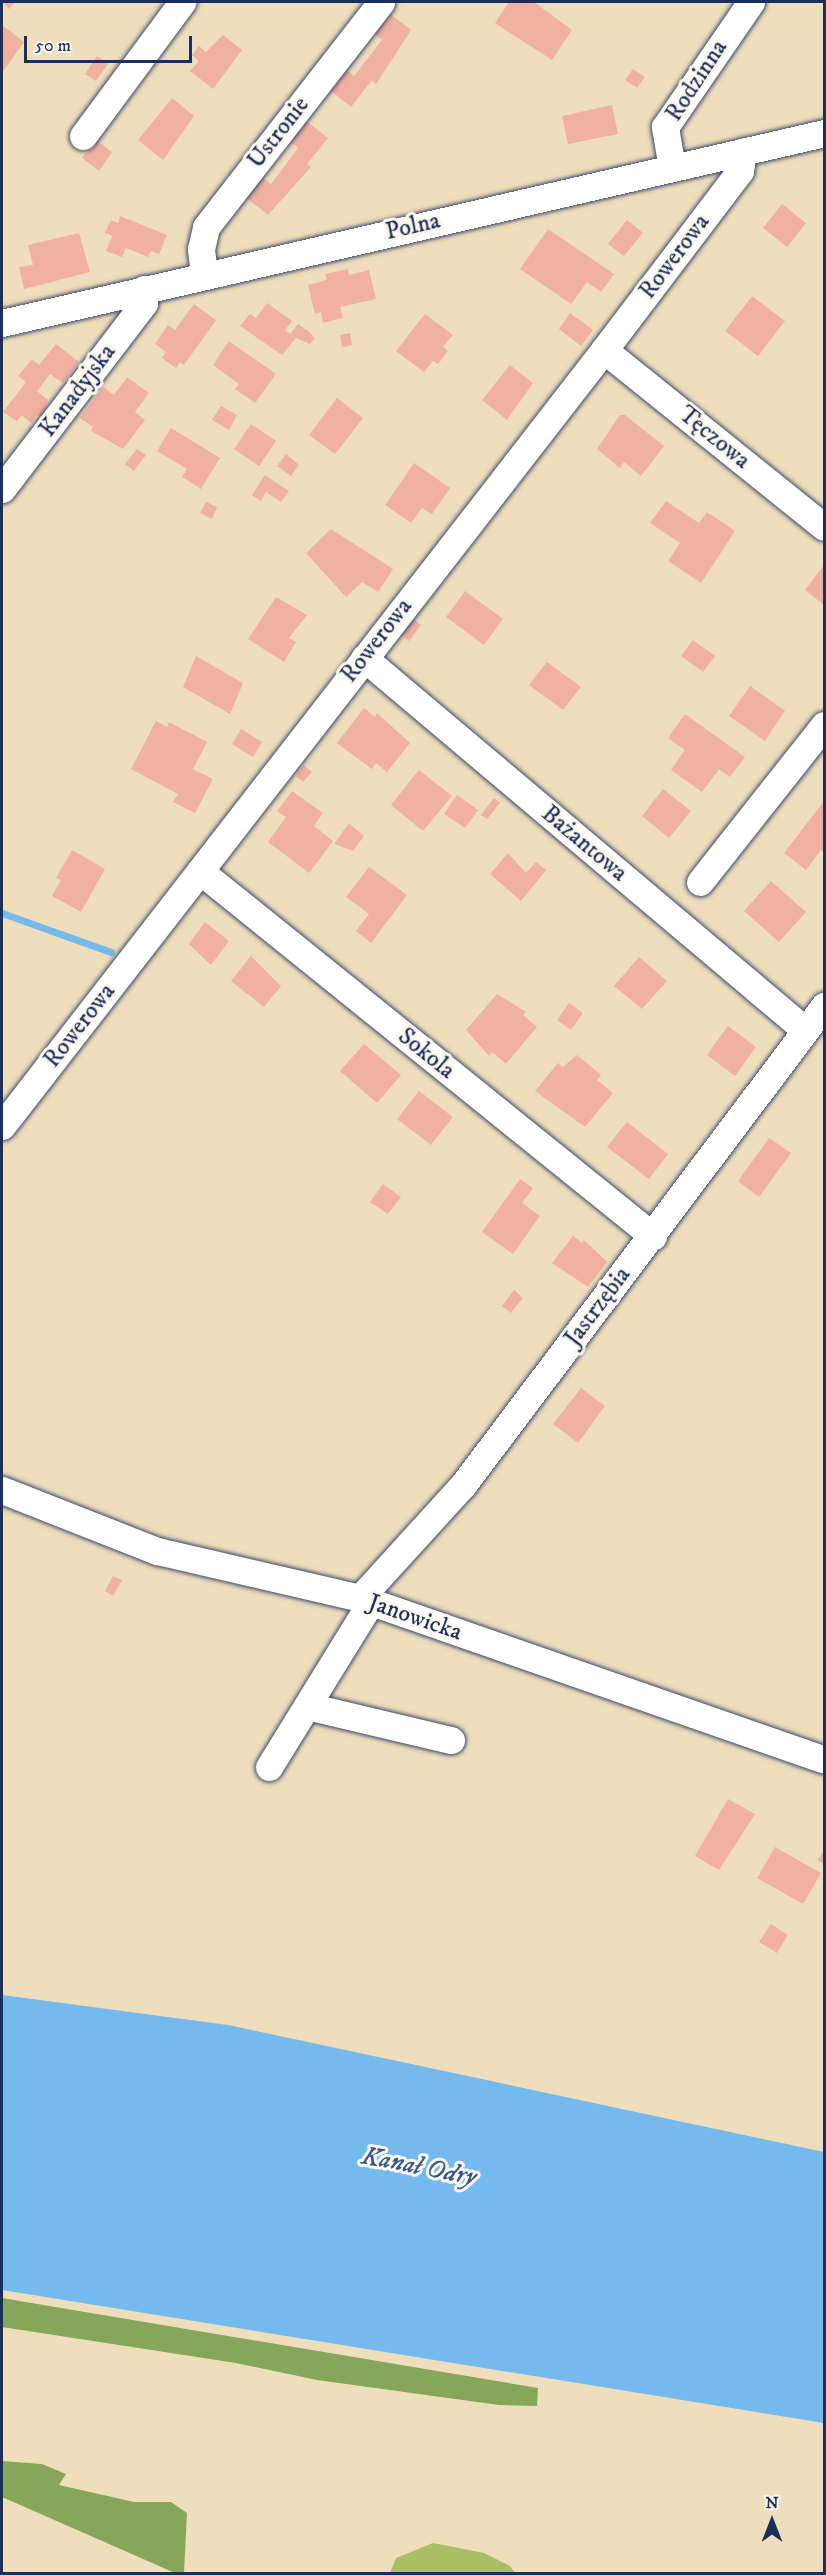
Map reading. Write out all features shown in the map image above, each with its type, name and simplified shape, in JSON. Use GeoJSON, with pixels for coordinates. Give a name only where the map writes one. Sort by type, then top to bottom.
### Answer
{"type":"FeatureCollection","features":[{"type":"Feature","properties":{"kind":"street"},"geometry":{"type":"LineString","coordinates":[[83,136],[182,2]]}},
{"type":"Feature","properties":{"kind":"street","name":"Ustronie"},"geometry":{"type":"LineString","coordinates":[[204,274],[201,249],[206,227],[381,2]]}},
{"type":"Feature","properties":{"kind":"street","name":"Rodzinna"},"geometry":{"type":"LineString","coordinates":[[672,168],[665,127],[751,2]]}},
{"type":"Feature","properties":{"kind":"street","name":"Polna"},"geometry":{"type":"LineString","coordinates":[[2,323],[204,274],[825,133]]}},
{"type":"Feature","properties":{"kind":"street","name":"Rowerowa"},"geometry":{"type":"LineString","coordinates":[[2,1126],[604,350],[740,171],[744,151]]}},
{"type":"Feature","properties":{"kind":"street","name":"Kanadyjska"},"geometry":{"type":"LineString","coordinates":[[2,489],[144,303],[144,289]]}},
{"type":"Feature","properties":{"kind":"street","name":"Tęczowa"},"geometry":{"type":"LineString","coordinates":[[604,350],[825,527]]}},
{"type":"Feature","properties":{"kind":"street","name":"Bażantowa"},"geometry":{"type":"LineString","coordinates":[[364,658],[805,1030]]}},
{"type":"Feature","properties":{"kind":"street"},"geometry":{"type":"LineString","coordinates":[[700,882],[825,725]]}},
{"type":"Feature","properties":{"kind":"street","name":"Sokola"},"geometry":{"type":"LineString","coordinates":[[200,871],[653,1236]]}},
{"type":"Feature","properties":{"kind":"street","name":"Jastrzębia"},"geometry":{"type":"LineString","coordinates":[[269,1767],[307,1706],[366,1600],[463,1485],[825,1006]]}},
{"type":"Feature","properties":{"kind":"street","name":"Janowicka"},"geometry":{"type":"LineString","coordinates":[[2,1490],[157,1551],[366,1600],[825,1760]]}},
{"type":"Feature","properties":{"kind":"street"},"geometry":{"type":"LineString","coordinates":[[307,1706],[451,1740]]}},
{"type":"Feature","properties":{"kind":"green space"},"geometry":{"type":"Polygon","coordinates":[[[2,2298],[538,2388],[537,2406],[499,2405],[317,2380],[236,2363],[2,2327],[2,2298]]]}},
{"type":"Feature","properties":{"kind":"green space"},"geometry":{"type":"Polygon","coordinates":[[[2,2461],[42,2464],[66,2474],[59,2485],[134,2502],[171,2502],[187,2513],[184,2573],[175,2573],[2,2497],[2,2461]]]}},
{"type":"Feature","properties":{"kind":"green space"},"geometry":{"type":"Polygon","coordinates":[[[433,2543],[484,2553],[510,2566],[515,2573],[390,2573],[396,2558],[433,2543]]]}},
{"type":"Feature","properties":{"kind":"water","name":"Kanał Odry"},"geometry":{"type":"Polygon","coordinates":[[[2,1995],[228,2025],[824,2152],[824,2423],[2,2290],[2,1995]]]}},
{"type":"Feature","properties":{"kind":"building"},"geometry":{"type":"Polygon","coordinates":[[[2,2],[15,2],[9,9],[2,2]]]}},
{"type":"Feature","properties":{"kind":"building"},"geometry":{"type":"Polygon","coordinates":[[[509,2],[534,2],[572,30],[552,60],[495,23],[509,2]]]}},
{"type":"Feature","properties":{"kind":"building"},"geometry":{"type":"Polygon","coordinates":[[[385,10],[411,30],[376,84],[372,80],[351,107],[326,87],[342,66],[354,76],[382,40],[370,31],[385,10]]]}},
{"type":"Feature","properties":{"kind":"building"},"geometry":{"type":"Polygon","coordinates":[[[2,25],[24,42],[2,73],[2,25]]]}},
{"type":"Feature","properties":{"kind":"building"},"geometry":{"type":"Polygon","coordinates":[[[223,35],[242,50],[213,89],[190,71],[199,61],[192,55],[199,46],[206,52],[223,35]]]}},
{"type":"Feature","properties":{"kind":"building"},"geometry":{"type":"Polygon","coordinates":[[[97,56],[108,64],[96,81],[85,74],[97,56]]]}},
{"type":"Feature","properties":{"kind":"building"},"geometry":{"type":"Polygon","coordinates":[[[633,69],[645,77],[637,88],[625,80],[633,69]]]}},
{"type":"Feature","properties":{"kind":"building"},"geometry":{"type":"Polygon","coordinates":[[[172,98],[194,116],[163,160],[138,140],[172,98]]]}},
{"type":"Feature","properties":{"kind":"building"},"geometry":{"type":"Polygon","coordinates":[[[612,105],[618,134],[568,144],[562,116],[612,105]]]}},
{"type":"Feature","properties":{"kind":"building"},"geometry":{"type":"Polygon","coordinates":[[[302,118],[328,138],[307,164],[311,167],[268,215],[243,195],[259,175],[271,184],[298,148],[286,139],[302,118]]]}},
{"type":"Feature","properties":{"kind":"building"},"geometry":{"type":"Polygon","coordinates":[[[96,140],[112,152],[99,171],[82,158],[96,140]]]}},
{"type":"Feature","properties":{"kind":"building"},"geometry":{"type":"Polygon","coordinates":[[[782,204],[806,223],[787,247],[763,228],[782,204]]]}},
{"type":"Feature","properties":{"kind":"building"},"geometry":{"type":"Polygon","coordinates":[[[120,216],[167,235],[159,254],[151,251],[148,257],[126,248],[122,257],[106,251],[112,236],[105,233],[111,220],[118,223],[120,216]]]}},
{"type":"Feature","properties":{"kind":"building"},"geometry":{"type":"Polygon","coordinates":[[[627,220],[643,233],[624,256],[608,244],[627,220]]]}},
{"type":"Feature","properties":{"kind":"building"},"geometry":{"type":"Polygon","coordinates":[[[548,229],[614,274],[601,292],[587,282],[571,304],[520,269],[548,229]]]}},
{"type":"Feature","properties":{"kind":"building"},"geometry":{"type":"Polygon","coordinates":[[[79,233],[90,272],[24,289],[19,267],[33,265],[28,245],[79,233]]]}},
{"type":"Feature","properties":{"kind":"building"},"geometry":{"type":"Polygon","coordinates":[[[348,269],[349,275],[369,270],[376,299],[340,307],[343,318],[323,323],[321,312],[315,314],[308,285],[327,280],[325,274],[348,269]]]}},
{"type":"Feature","properties":{"kind":"building"},"geometry":{"type":"Polygon","coordinates":[[[752,296],[785,321],[758,356],[725,331],[752,296]]]}},
{"type":"Feature","properties":{"kind":"building"},"geometry":{"type":"Polygon","coordinates":[[[267,303],[292,321],[285,330],[290,334],[298,324],[308,331],[315,338],[310,344],[296,338],[282,355],[240,326],[250,314],[256,318],[267,303]]]}},
{"type":"Feature","properties":{"kind":"building"},"geometry":{"type":"Polygon","coordinates":[[[194,304],[216,320],[184,365],[180,362],[176,368],[162,358],[166,352],[155,344],[168,325],[175,330],[194,304]]]}},
{"type":"Feature","properties":{"kind":"building"},"geometry":{"type":"Polygon","coordinates":[[[570,313],[593,330],[581,346],[559,329],[570,313]]]}},
{"type":"Feature","properties":{"kind":"building"},"geometry":{"type":"Polygon","coordinates":[[[425,314],[453,335],[443,347],[448,351],[438,364],[433,361],[424,372],[396,351],[425,314]]]}},
{"type":"Feature","properties":{"kind":"building"},"geometry":{"type":"Polygon","coordinates":[[[350,333],[352,345],[342,347],[340,335],[350,333]]]}},
{"type":"Feature","properties":{"kind":"building"},"geometry":{"type":"Polygon","coordinates":[[[229,341],[276,374],[255,403],[235,389],[239,384],[213,365],[229,341]]]}},
{"type":"Feature","properties":{"kind":"building"},"geometry":{"type":"Polygon","coordinates":[[[56,344],[79,362],[63,383],[50,374],[37,391],[48,400],[42,418],[37,415],[31,423],[22,415],[17,421],[3,412],[26,382],[18,376],[32,359],[39,365],[56,344]]]}},
{"type":"Feature","properties":{"kind":"building"},"geometry":{"type":"Polygon","coordinates":[[[510,365],[533,383],[507,420],[482,400],[510,365]]]}},
{"type":"Feature","properties":{"kind":"building"},"geometry":{"type":"Polygon","coordinates":[[[127,377],[149,393],[135,412],[145,420],[123,449],[91,431],[93,427],[80,418],[103,387],[114,395],[127,377]]]}},
{"type":"Feature","properties":{"kind":"building"},"geometry":{"type":"Polygon","coordinates":[[[337,398],[363,418],[335,454],[309,435],[337,398]]]}},
{"type":"Feature","properties":{"kind":"building"},"geometry":{"type":"Polygon","coordinates":[[[221,406],[237,415],[229,430],[212,420],[221,406]]]}},
{"type":"Feature","properties":{"kind":"building"},"geometry":{"type":"Polygon","coordinates":[[[620,415],[625,415],[664,446],[641,476],[624,462],[620,468],[597,449],[620,415]]]}},
{"type":"Feature","properties":{"kind":"building"},"geometry":{"type":"Polygon","coordinates":[[[251,424],[276,441],[259,466],[234,449],[251,424]]]}},
{"type":"Feature","properties":{"kind":"building"},"geometry":{"type":"Polygon","coordinates":[[[171,428],[220,458],[201,489],[182,477],[187,469],[157,451],[171,428]]]}},
{"type":"Feature","properties":{"kind":"building"},"geometry":{"type":"Polygon","coordinates":[[[137,449],[146,455],[134,471],[125,464],[137,449]]]}},
{"type":"Feature","properties":{"kind":"building"},"geometry":{"type":"Polygon","coordinates":[[[286,454],[299,465],[291,476],[277,466],[286,454]]]}},
{"type":"Feature","properties":{"kind":"building"},"geometry":{"type":"Polygon","coordinates":[[[414,463],[450,488],[432,514],[422,508],[411,523],[385,505],[414,463]]]}},
{"type":"Feature","properties":{"kind":"building"},"geometry":{"type":"Polygon","coordinates":[[[265,475],[289,491],[281,502],[266,492],[261,501],[252,495],[265,475]]]}},
{"type":"Feature","properties":{"kind":"building"},"geometry":{"type":"Polygon","coordinates":[[[666,501],[699,523],[707,512],[735,531],[701,583],[668,561],[680,543],[650,523],[666,501]]]}},
{"type":"Feature","properties":{"kind":"building"},"geometry":{"type":"Polygon","coordinates":[[[206,502],[217,507],[212,519],[200,513],[206,502]]]}},
{"type":"Feature","properties":{"kind":"building"},"geometry":{"type":"Polygon","coordinates":[[[331,529],[393,569],[378,592],[362,582],[346,597],[306,553],[331,529]]]}},
{"type":"Feature","properties":{"kind":"building"},"geometry":{"type":"Polygon","coordinates":[[[824,565],[824,605],[805,590],[824,565]]]}},
{"type":"Feature","properties":{"kind":"building"},"geometry":{"type":"Polygon","coordinates":[[[465,591],[503,619],[484,645],[446,617],[465,591]]]}},
{"type":"Feature","properties":{"kind":"building"},"geometry":{"type":"Polygon","coordinates":[[[276,597],[307,615],[289,638],[296,642],[284,662],[248,639],[276,597]]]}},
{"type":"Feature","properties":{"kind":"building"},"geometry":{"type":"Polygon","coordinates":[[[410,616],[421,625],[409,641],[397,633],[410,616]]]}},
{"type":"Feature","properties":{"kind":"building"},"geometry":{"type":"Polygon","coordinates":[[[693,640],[715,656],[703,672],[681,656],[693,640]]]}},
{"type":"Feature","properties":{"kind":"building"},"geometry":{"type":"Polygon","coordinates":[[[196,656],[243,683],[230,714],[183,687],[196,656]]]}},
{"type":"Feature","properties":{"kind":"building"},"geometry":{"type":"Polygon","coordinates":[[[547,662],[581,687],[563,710],[529,685],[547,662]]]}},
{"type":"Feature","properties":{"kind":"building"},"geometry":{"type":"Polygon","coordinates":[[[750,686],[785,711],[765,741],[729,716],[750,686]]]}},
{"type":"Feature","properties":{"kind":"building"},"geometry":{"type":"Polygon","coordinates":[[[364,708],[375,717],[377,713],[410,743],[387,772],[376,763],[372,769],[337,743],[364,708]]]}},
{"type":"Feature","properties":{"kind":"building"},"geometry":{"type":"Polygon","coordinates":[[[685,714],[745,757],[730,777],[719,769],[702,792],[671,770],[685,750],[668,738],[685,714]]]}},
{"type":"Feature","properties":{"kind":"building"},"geometry":{"type":"Polygon","coordinates":[[[156,721],[167,727],[169,722],[207,742],[193,769],[213,779],[195,813],[173,802],[178,794],[131,769],[156,721]]]}},
{"type":"Feature","properties":{"kind":"building"},"geometry":{"type":"Polygon","coordinates":[[[241,729],[262,742],[253,757],[232,744],[241,729]]]}},
{"type":"Feature","properties":{"kind":"building"},"geometry":{"type":"Polygon","coordinates":[[[304,765],[312,772],[303,782],[296,776],[304,765]]]}},
{"type":"Feature","properties":{"kind":"building"},"geometry":{"type":"Polygon","coordinates":[[[419,770],[452,796],[423,831],[391,805],[419,770]]]}},
{"type":"Feature","properties":{"kind":"building"},"geometry":{"type":"Polygon","coordinates":[[[663,789],[691,811],[669,838],[642,816],[663,789]]]}},
{"type":"Feature","properties":{"kind":"building"},"geometry":{"type":"Polygon","coordinates":[[[292,791],[323,813],[314,826],[333,841],[309,873],[268,842],[286,817],[277,811],[292,791]]]}},
{"type":"Feature","properties":{"kind":"building"},"geometry":{"type":"Polygon","coordinates":[[[457,795],[478,810],[465,828],[444,814],[457,795]]]}},
{"type":"Feature","properties":{"kind":"building"},"geometry":{"type":"Polygon","coordinates":[[[494,798],[500,803],[487,819],[481,815],[494,798]]]}},
{"type":"Feature","properties":{"kind":"building"},"geometry":{"type":"Polygon","coordinates":[[[824,801],[824,853],[821,850],[806,870],[784,853],[824,801]]]}},
{"type":"Feature","properties":{"kind":"building"},"geometry":{"type":"Polygon","coordinates":[[[349,823],[364,836],[353,851],[334,844],[349,823]]]}},
{"type":"Feature","properties":{"kind":"building"},"geometry":{"type":"Polygon","coordinates":[[[72,850],[105,869],[81,912],[52,896],[61,880],[56,878],[72,850]]]}},
{"type":"Feature","properties":{"kind":"building"},"geometry":{"type":"Polygon","coordinates":[[[508,853],[526,873],[536,862],[546,870],[521,901],[490,874],[508,853]]]}},
{"type":"Feature","properties":{"kind":"building"},"geometry":{"type":"Polygon","coordinates":[[[369,867],[407,895],[371,943],[356,931],[369,914],[346,897],[369,867]]]}},
{"type":"Feature","properties":{"kind":"building"},"geometry":{"type":"Polygon","coordinates":[[[771,881],[806,912],[779,942],[744,911],[771,881]]]}},
{"type":"Feature","properties":{"kind":"building"},"geometry":{"type":"Polygon","coordinates":[[[205,922],[229,941],[211,965],[189,944],[205,922]]]}},
{"type":"Feature","properties":{"kind":"building"},"geometry":{"type":"Polygon","coordinates":[[[251,956],[281,986],[264,1007],[231,981],[251,956]]]}},
{"type":"Feature","properties":{"kind":"building"},"geometry":{"type":"Polygon","coordinates":[[[639,957],[667,981],[642,1009],[614,986],[639,957]]]}},
{"type":"Feature","properties":{"kind":"building"},"geometry":{"type":"Polygon","coordinates":[[[497,994],[526,1012],[523,1015],[537,1027],[506,1064],[492,1052],[489,1056],[466,1030],[497,994]]]}},
{"type":"Feature","properties":{"kind":"building"},"geometry":{"type":"Polygon","coordinates":[[[569,1003],[583,1013],[571,1030],[557,1020],[569,1003]]]}},
{"type":"Feature","properties":{"kind":"building"},"geometry":{"type":"Polygon","coordinates":[[[728,1026],[756,1047],[735,1076],[707,1055],[728,1026]]]}},
{"type":"Feature","properties":{"kind":"building"},"geometry":{"type":"Polygon","coordinates":[[[364,1044],[401,1075],[377,1103],[340,1071],[364,1044]]]}},
{"type":"Feature","properties":{"kind":"building"},"geometry":{"type":"Polygon","coordinates":[[[577,1055],[601,1075],[597,1080],[613,1093],[585,1127],[535,1091],[558,1063],[563,1067],[577,1055]]]}},
{"type":"Feature","properties":{"kind":"building"},"geometry":{"type":"Polygon","coordinates":[[[419,1091],[453,1117],[431,1145],[397,1119],[419,1091]]]}},
{"type":"Feature","properties":{"kind":"building"},"geometry":{"type":"Polygon","coordinates":[[[627,1122],[668,1154],[649,1179],[607,1147],[627,1122]]]}},
{"type":"Feature","properties":{"kind":"building"},"geometry":{"type":"Polygon","coordinates":[[[769,1138],[791,1153],[759,1197],[738,1181],[769,1138]]]}},
{"type":"Feature","properties":{"kind":"building"},"geometry":{"type":"Polygon","coordinates":[[[520,1179],[533,1188],[522,1203],[540,1216],[513,1254],[482,1232],[520,1179]]]}},
{"type":"Feature","properties":{"kind":"building"},"geometry":{"type":"Polygon","coordinates":[[[383,1184],[401,1197],[388,1214],[370,1202],[383,1184]]]}},
{"type":"Feature","properties":{"kind":"building"},"geometry":{"type":"Polygon","coordinates":[[[573,1236],[582,1243],[584,1240],[607,1262],[588,1287],[552,1263],[573,1236]]]}},
{"type":"Feature","properties":{"kind":"building"},"geometry":{"type":"Polygon","coordinates":[[[514,1290],[523,1298],[511,1313],[502,1306],[514,1290]]]}},
{"type":"Feature","properties":{"kind":"building"},"geometry":{"type":"Polygon","coordinates":[[[581,1388],[605,1406],[578,1443],[553,1424],[581,1388]]]}},
{"type":"Feature","properties":{"kind":"building"},"geometry":{"type":"Polygon","coordinates":[[[113,1576],[122,1580],[113,1596],[105,1591],[113,1576]]]}},
{"type":"Feature","properties":{"kind":"building"},"geometry":{"type":"Polygon","coordinates":[[[728,1799],[755,1814],[719,1870],[695,1856],[728,1799]]]}},
{"type":"Feature","properties":{"kind":"building"},"geometry":{"type":"Polygon","coordinates":[[[775,1847],[821,1873],[803,1904],[757,1878],[775,1847]]]}},
{"type":"Feature","properties":{"kind":"building"},"geometry":{"type":"Polygon","coordinates":[[[824,1850],[824,1864],[818,1860],[824,1850]]]}},
{"type":"Feature","properties":{"kind":"building"},"geometry":{"type":"Polygon","coordinates":[[[771,1924],[788,1935],[777,1953],[759,1942],[771,1924]]]}},
{"type":"Feature","properties":{"kind":"waterway"},"geometry":{"type":"LineString","coordinates":[[2,913],[111,952]]}}]}
